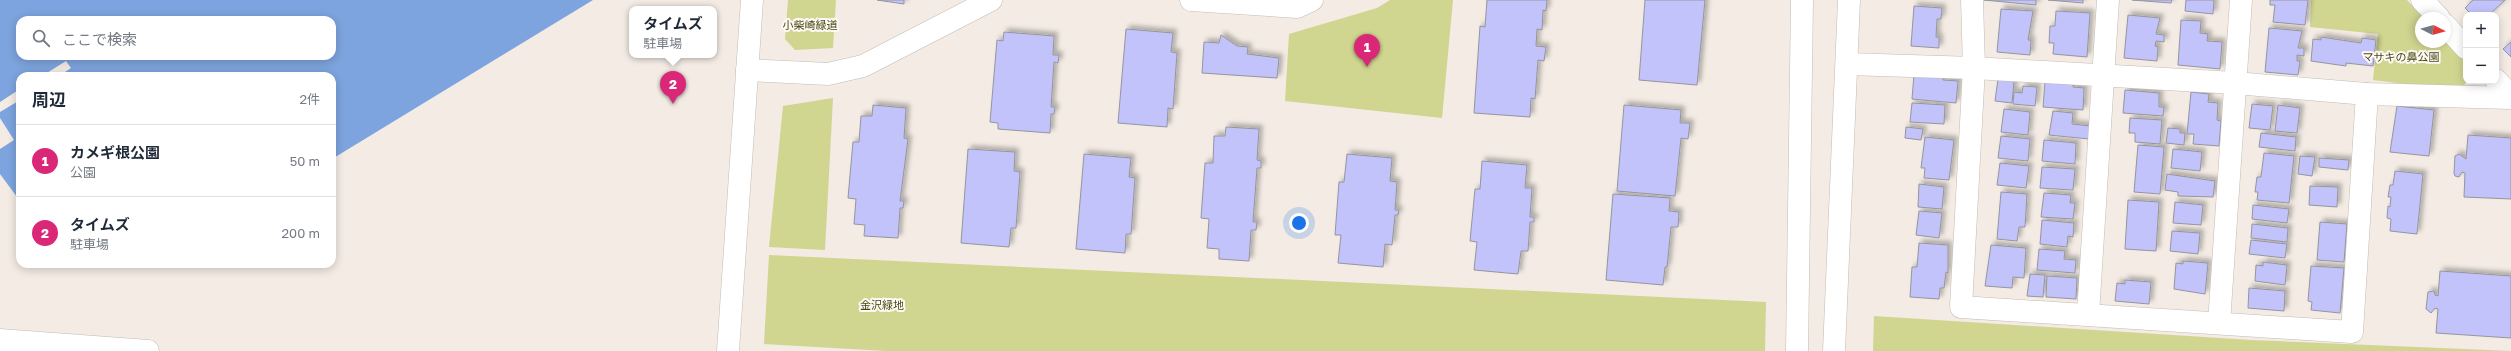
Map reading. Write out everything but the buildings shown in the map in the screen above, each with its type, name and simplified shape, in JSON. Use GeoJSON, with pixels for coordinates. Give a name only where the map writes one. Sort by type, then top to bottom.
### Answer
{"type":"FeatureCollection","features":[{"type":"Feature","properties":{"kind":"street"},"geometry":{"type":"LineString","coordinates":[[728,351],[752,0]]}},
{"type":"Feature","properties":{"kind":"street"},"geometry":{"type":"LineString","coordinates":[[747,70],[828,74],[863,66],[991,0]]}},
{"type":"Feature","properties":{"kind":"street"},"geometry":{"type":"LineString","coordinates":[[1191,0],[1297,7],[1312,0]]}},
{"type":"Feature","properties":{"kind":"street"},"geometry":{"type":"LineString","coordinates":[[1797,351],[1802,0]]}},
{"type":"Feature","properties":{"kind":"street"},"geometry":{"type":"LineString","coordinates":[[1834,351],[1848,64],[1849,0]]}},
{"type":"Feature","properties":{"kind":"street"},"geometry":{"type":"LineString","coordinates":[[1972,0],[1974,68],[1961,307],[2352,332],[2367,94]]}},
{"type":"Feature","properties":{"kind":"street"},"geometry":{"type":"LineString","coordinates":[[2088,314],[2108,0]]}},
{"type":"Feature","properties":{"kind":"street"},"geometry":{"type":"LineString","coordinates":[[2219,323],[2240,0]]}},
{"type":"Feature","properties":{"kind":"street"},"geometry":{"type":"LineString","coordinates":[[2422,0],[2433,12]]}},
{"type":"Feature","properties":{"kind":"street"},"geometry":{"type":"LineString","coordinates":[[2451,32],[2463,45]]}},
{"type":"Feature","properties":{"kind":"street"},"geometry":{"type":"LineString","coordinates":[[1848,64],[1974,68],[2104,75],[2235,83],[2367,94],[2511,97]]}},
{"type":"Feature","properties":{"kind":"street"},"geometry":{"type":"LineString","coordinates":[[2499,83],[2511,97]]}},
{"type":"Feature","properties":{"kind":"street"},"geometry":{"type":"LineString","coordinates":[[0,340],[148,351]]}},
{"type":"Feature","properties":{"kind":"green space","name":"小柴崎緑道"},"geometry":{"type":"Polygon","coordinates":[[[788,0],[836,0],[833,48],[795,50],[785,39],[788,0]]]}},
{"type":"Feature","properties":{"kind":"green space"},"geometry":{"type":"Polygon","coordinates":[[[1390,0],[1453,0],[1442,118],[1285,101],[1289,34],[1377,8],[1390,0]]]}},
{"type":"Feature","properties":{"kind":"green space","name":"マサキの鼻公園"},"geometry":{"type":"Polygon","coordinates":[[[2311,0],[2407,0],[2418,12],[2415,12],[2415,48],[2451,48],[2451,46],[2463,59],[2463,84],[2465,84],[2460,91],[2373,80],[2378,34],[2310,27],[2311,0]]]}},
{"type":"Feature","properties":{"kind":"green space"},"geometry":{"type":"Polygon","coordinates":[[[833,98],[825,250],[769,247],[783,106],[833,98]]]}},
{"type":"Feature","properties":{"kind":"green space","name":"金沢緑地"},"geometry":{"type":"Polygon","coordinates":[[[769,255],[1766,302],[1765,351],[886,351],[764,344],[769,255]]]}},
{"type":"Feature","properties":{"kind":"green space"},"geometry":{"type":"Polygon","coordinates":[[[1874,316],[2251,340],[2511,351],[1873,351],[1874,316]]]}},
{"type":"Feature","properties":{"kind":"water"},"geometry":{"type":"Polygon","coordinates":[[[0,0],[593,0],[336,157],[336,72],[65,72],[71,68],[66,61],[48,72],[16,72],[16,92],[0,102],[0,0]]]}},
{"type":"Feature","properties":{"kind":"water"},"geometry":{"type":"Polygon","coordinates":[[[16,102],[16,196],[0,174],[0,149],[14,140],[0,118],[0,112],[16,102]]]}},
{"type":"Feature","properties":{"kind":"place","name":"カメギ根公園"},"geometry":{"type":"Point","coordinates":[1367,67]}},
{"type":"Feature","properties":{"kind":"place","name":"タイムズ"},"geometry":{"type":"Point","coordinates":[673,104]}}]}
